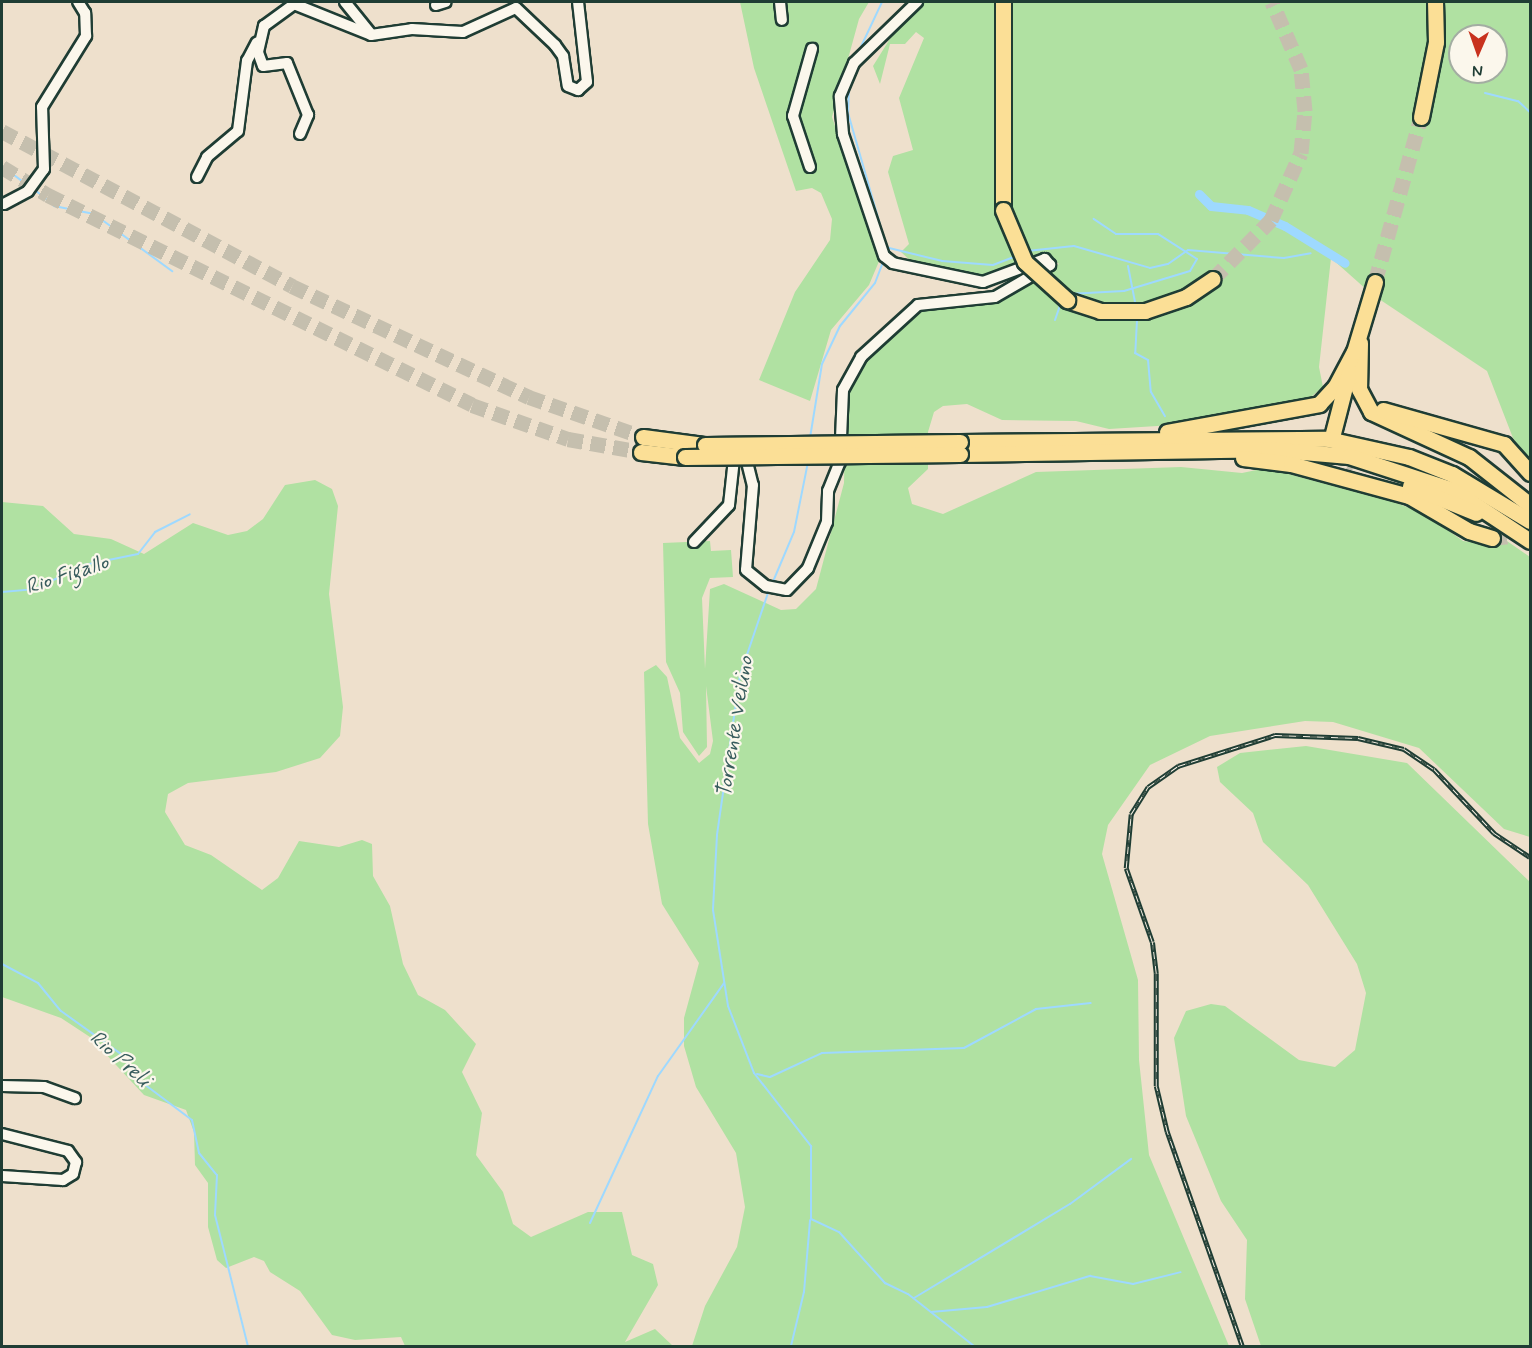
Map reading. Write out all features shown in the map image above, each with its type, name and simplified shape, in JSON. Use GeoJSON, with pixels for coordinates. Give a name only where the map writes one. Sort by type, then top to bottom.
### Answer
{"type":"FeatureCollection","features":[{"type":"Feature","properties":{"kind":"highway"},"geometry":{"type":"LineString","coordinates":[[1003,2],[1003,210],[1024,261],[1067,300],[1100,311],[1145,311],[1186,297],[1213,279]]}},
{"type":"Feature","properties":{"kind":"highway"},"geometry":{"type":"LineString","coordinates":[[1421,117],[1436,42],[1435,2]]}},
{"type":"Feature","properties":{"kind":"highway"},"geometry":{"type":"LineString","coordinates":[[1333,433],[1375,282]]}},
{"type":"Feature","properties":{"kind":"highway"},"geometry":{"type":"LineString","coordinates":[[1361,334],[1359,367],[1361,396],[1376,416],[1469,457],[1530,505]]}},
{"type":"Feature","properties":{"kind":"highway"},"geometry":{"type":"LineString","coordinates":[[1128,439],[1312,408],[1335,387],[1354,352]]}},
{"type":"Feature","properties":{"kind":"highway"},"geometry":{"type":"LineString","coordinates":[[1359,367],[1368,394],[1385,412],[1504,444],[1530,473]]}},
{"type":"Feature","properties":{"kind":"highway"},"geometry":{"type":"LineString","coordinates":[[960,448],[1128,439],[1328,439],[1372,447],[1452,474],[1530,521]]}},
{"type":"Feature","properties":{"kind":"highway"},"geometry":{"type":"LineString","coordinates":[[642,445],[685,450],[960,448],[1309,451],[1387,465],[1468,498],[1530,541]]}},
{"type":"Feature","properties":{"kind":"highway"},"geometry":{"type":"LineString","coordinates":[[1184,451],[1334,474],[1409,496],[1468,531],[1492,538]]}},
{"type":"Feature","properties":{"kind":"highway"},"geometry":{"type":"LineString","coordinates":[[1353,468],[1472,510],[1530,549]]}},
{"type":"Feature","properties":{"kind":"street"},"geometry":{"type":"LineString","coordinates":[[4,204],[28,191],[44,170],[42,107],[86,36],[85,13],[78,2]]}},
{"type":"Feature","properties":{"kind":"street"},"geometry":{"type":"LineString","coordinates":[[345,2],[371,35]]}},
{"type":"Feature","properties":{"kind":"street"},"geometry":{"type":"LineString","coordinates":[[197,177],[207,157],[238,131],[247,61],[264,26],[300,4],[371,35],[412,29],[463,32],[516,8],[555,45],[563,56],[568,86],[578,90],[587,82],[578,2]]}},
{"type":"Feature","properties":{"kind":"street"},"geometry":{"type":"LineString","coordinates":[[780,2],[782,20]]}},
{"type":"Feature","properties":{"kind":"street"},"geometry":{"type":"LineString","coordinates":[[694,542],[729,506],[735,442],[741,439],[753,485],[745,564],[756,580],[775,590],[787,590],[801,579],[827,522],[828,491],[840,462],[843,390],[861,357],[918,305],[995,297],[1051,263],[1045,259],[983,282],[893,263],[884,256],[843,134],[840,96],[854,63],[917,2]]}},
{"type":"Feature","properties":{"kind":"street"},"geometry":{"type":"LineString","coordinates":[[258,39],[261,64],[287,63],[295,81],[308,115],[300,134]]}},
{"type":"Feature","properties":{"kind":"street"},"geometry":{"type":"LineString","coordinates":[[810,167],[793,116],[812,50]]}},
{"type":"Feature","properties":{"kind":"street"},"geometry":{"type":"LineString","coordinates":[[2,1086],[44,1087],[75,1098]]}},
{"type":"Feature","properties":{"kind":"street"},"geometry":{"type":"LineString","coordinates":[[2,1134],[69,1151],[76,1162],[73,1174],[63,1180],[2,1176]]}},
{"type":"Feature","properties":{"kind":"green space"},"geometry":{"type":"Polygon","coordinates":[[[740,2],[869,2],[859,19],[832,117],[880,259],[869,285],[831,330],[810,401],[759,380],[795,292],[830,240],[832,219],[821,193],[812,188],[796,191],[754,68],[740,2]]]}},
{"type":"Feature","properties":{"kind":"green space"},"geometry":{"type":"Polygon","coordinates":[[[925,2],[1429,2],[1429,44],[1413,122],[1422,127],[1428,123],[1445,45],[1442,2],[1530,2],[1530,466],[1513,438],[1487,371],[1379,299],[1383,282],[1370,279],[1367,290],[1331,258],[1319,367],[1323,387],[1306,401],[1173,425],[1109,429],[1076,421],[1002,420],[967,404],[943,406],[934,412],[928,432],[928,469],[908,488],[912,504],[943,514],[1036,472],[1181,467],[1242,473],[1266,468],[1394,502],[1425,514],[1463,541],[1494,545],[1494,532],[1530,557],[1530,837],[1504,829],[1419,748],[1333,722],[1305,721],[1210,736],[1150,765],[1108,825],[1102,854],[1138,980],[1139,1060],[1149,1155],[1229,1346],[692,1346],[705,1306],[737,1247],[745,1207],[736,1153],[696,1087],[684,1046],[684,1018],[699,963],[662,904],[648,824],[644,672],[656,665],[667,677],[680,738],[699,763],[710,754],[713,741],[706,686],[707,747],[699,756],[683,732],[680,693],[666,662],[663,543],[710,541],[711,551],[731,550],[733,577],[710,578],[702,598],[705,669],[710,589],[724,584],[781,610],[796,609],[816,589],[844,483],[846,395],[866,357],[919,310],[1007,296],[1059,264],[1045,253],[985,279],[913,263],[901,252],[909,244],[888,172],[893,156],[913,150],[899,98],[924,38],[916,32],[905,44],[890,44],[880,84],[873,66],[901,21],[925,2]]]}},
{"type":"Feature","properties":{"kind":"green space"},"geometry":{"type":"Polygon","coordinates":[[[315,480],[332,489],[338,506],[329,594],[343,707],[340,736],[320,758],[276,772],[188,783],[168,794],[165,812],[185,845],[211,855],[262,890],[278,878],[299,841],[339,847],[362,840],[372,844],[373,876],[390,906],[403,964],[418,995],[445,1010],[476,1044],[462,1072],[482,1113],[476,1155],[503,1192],[513,1224],[531,1237],[588,1212],[622,1212],[632,1255],[653,1264],[658,1285],[625,1342],[655,1329],[673,1346],[405,1346],[401,1337],[355,1340],[332,1335],[300,1291],[270,1272],[264,1261],[254,1257],[226,1268],[217,1260],[208,1227],[208,1183],[195,1165],[194,1132],[186,1110],[144,1095],[90,1037],[61,1018],[2,997],[2,502],[43,506],[74,534],[111,539],[144,554],[193,523],[228,535],[247,531],[263,519],[285,485],[315,480]]]}},
{"type":"Feature","properties":{"kind":"green space"},"geometry":{"type":"Polygon","coordinates":[[[1306,746],[1407,763],[1530,882],[1530,1346],[1261,1346],[1245,1299],[1247,1240],[1221,1201],[1186,1116],[1174,1038],[1186,1011],[1211,1004],[1225,1006],[1299,1060],[1335,1067],[1355,1050],[1366,993],[1357,964],[1308,885],[1263,842],[1253,813],[1220,782],[1217,767],[1240,753],[1306,746]]]}},
{"type":"Feature","properties":{"kind":"waterway","name":"Torrente Veilino"},"geometry":{"type":"LineString","coordinates":[[858,53],[882,2]]}},
{"type":"Feature","properties":{"kind":"waterway","name":"Torrente Veilino"},"geometry":{"type":"LineString","coordinates":[[849,88],[848,113],[885,242]]}},
{"type":"Feature","properties":{"kind":"waterway"},"geometry":{"type":"LineString","coordinates":[[1485,93],[1518,101],[1530,112]]}},
{"type":"Feature","properties":{"kind":"waterway"},"geometry":{"type":"LineString","coordinates":[[2,166],[27,185]]}},
{"type":"Feature","properties":{"kind":"waterway"},"geometry":{"type":"LineString","coordinates":[[35,190],[54,206],[94,214],[172,271]]}},
{"type":"Feature","properties":{"kind":"waterway"},"geometry":{"type":"LineString","coordinates":[[1199,194],[1211,206],[1248,210],[1285,226],[1345,263]]}},
{"type":"Feature","properties":{"kind":"waterway"},"geometry":{"type":"LineString","coordinates":[[1068,294],[1124,291],[1190,271],[1197,259],[1158,234],[1116,234],[1094,219]]}},
{"type":"Feature","properties":{"kind":"waterway"},"geometry":{"type":"LineString","coordinates":[[1027,251],[1074,246],[1150,268],[1168,264],[1188,250],[1284,258],[1311,253]]}},
{"type":"Feature","properties":{"kind":"waterway"},"geometry":{"type":"LineString","coordinates":[[885,247],[942,261],[993,265],[1016,256]]}},
{"type":"Feature","properties":{"kind":"waterway","name":"Torrente Veilino"},"geometry":{"type":"LineString","coordinates":[[810,438],[822,364],[840,326],[875,283],[884,259]]}},
{"type":"Feature","properties":{"kind":"waterway"},"geometry":{"type":"LineString","coordinates":[[1128,266],[1135,303]]}},
{"type":"Feature","properties":{"kind":"waterway"},"geometry":{"type":"LineString","coordinates":[[1055,320],[1061,303]]}},
{"type":"Feature","properties":{"kind":"waterway"},"geometry":{"type":"LineString","coordinates":[[1137,320],[1135,353],[1148,360],[1151,392],[1165,416]]}},
{"type":"Feature","properties":{"kind":"waterway","name":"Torrente Veilino"},"geometry":{"type":"LineString","coordinates":[[772,584],[794,532],[808,462]]}},
{"type":"Feature","properties":{"kind":"waterway","name":"Rio Figallo"},"geometry":{"type":"LineString","coordinates":[[2,592],[35,589],[84,565],[138,554],[155,532],[190,514]]}},
{"type":"Feature","properties":{"kind":"waterway","name":"Torrente Veilino"},"geometry":{"type":"LineString","coordinates":[[769,590],[740,675],[717,835],[713,910],[728,1006],[754,1073],[811,1146],[811,1219],[839,1232],[885,1283],[908,1294],[974,1346]]}},
{"type":"Feature","properties":{"kind":"waterway","name":"Rio Preli"},"geometry":{"type":"LineString","coordinates":[[2,964],[38,983],[61,1011],[121,1054],[140,1081],[192,1120],[199,1153],[217,1175],[215,1215],[248,1346]]}},
{"type":"Feature","properties":{"kind":"waterway"},"geometry":{"type":"LineString","coordinates":[[590,1223],[658,1076],[724,983]]}},
{"type":"Feature","properties":{"kind":"waterway"},"geometry":{"type":"LineString","coordinates":[[757,1074],[770,1077],[822,1053],[964,1048],[1036,1009],[1091,1003]]}},
{"type":"Feature","properties":{"kind":"waterway"},"geometry":{"type":"LineString","coordinates":[[914,1298],[1070,1204],[1131,1159]]}},
{"type":"Feature","properties":{"kind":"waterway"},"geometry":{"type":"LineString","coordinates":[[791,1346],[804,1292],[810,1220]]}},
{"type":"Feature","properties":{"kind":"waterway"},"geometry":{"type":"LineString","coordinates":[[931,1312],[987,1307],[1090,1276],[1133,1284],[1181,1272]]}},
{"type":"Feature","properties":{"kind":"tunnel"},"geometry":{"type":"LineString","coordinates":[[1213,279],[1271,220],[1301,153],[1305,111],[1301,69],[1272,2]]}},
{"type":"Feature","properties":{"kind":"tunnel"},"geometry":{"type":"LineString","coordinates":[[1375,282],[1421,117]]}},
{"type":"Feature","properties":{"kind":"tunnel"},"geometry":{"type":"LineString","coordinates":[[2,131],[292,286],[529,397],[643,437]]}},
{"type":"Feature","properties":{"kind":"tunnel"},"geometry":{"type":"LineString","coordinates":[[2,167],[48,195],[472,405],[568,439],[641,452]]}},
{"type":"Feature","properties":{"kind":"tunnel"},"geometry":{"type":"LineString","coordinates":[[1334,448],[1353,468]]}},
{"type":"Feature","properties":{"kind":"tunnel"},"geometry":{"type":"LineString","coordinates":[[1492,538],[1510,536],[1524,526]]}},
{"type":"Feature","properties":{"kind":"railway"},"geometry":{"type":"LineString","coordinates":[[1242,1346],[1167,1132],[1156,1086],[1156,973],[1152,942],[1126,868],[1131,814],[1148,787],[1178,766],[1275,735],[1358,738],[1404,749],[1434,769],[1494,833],[1530,857]]}}]}
